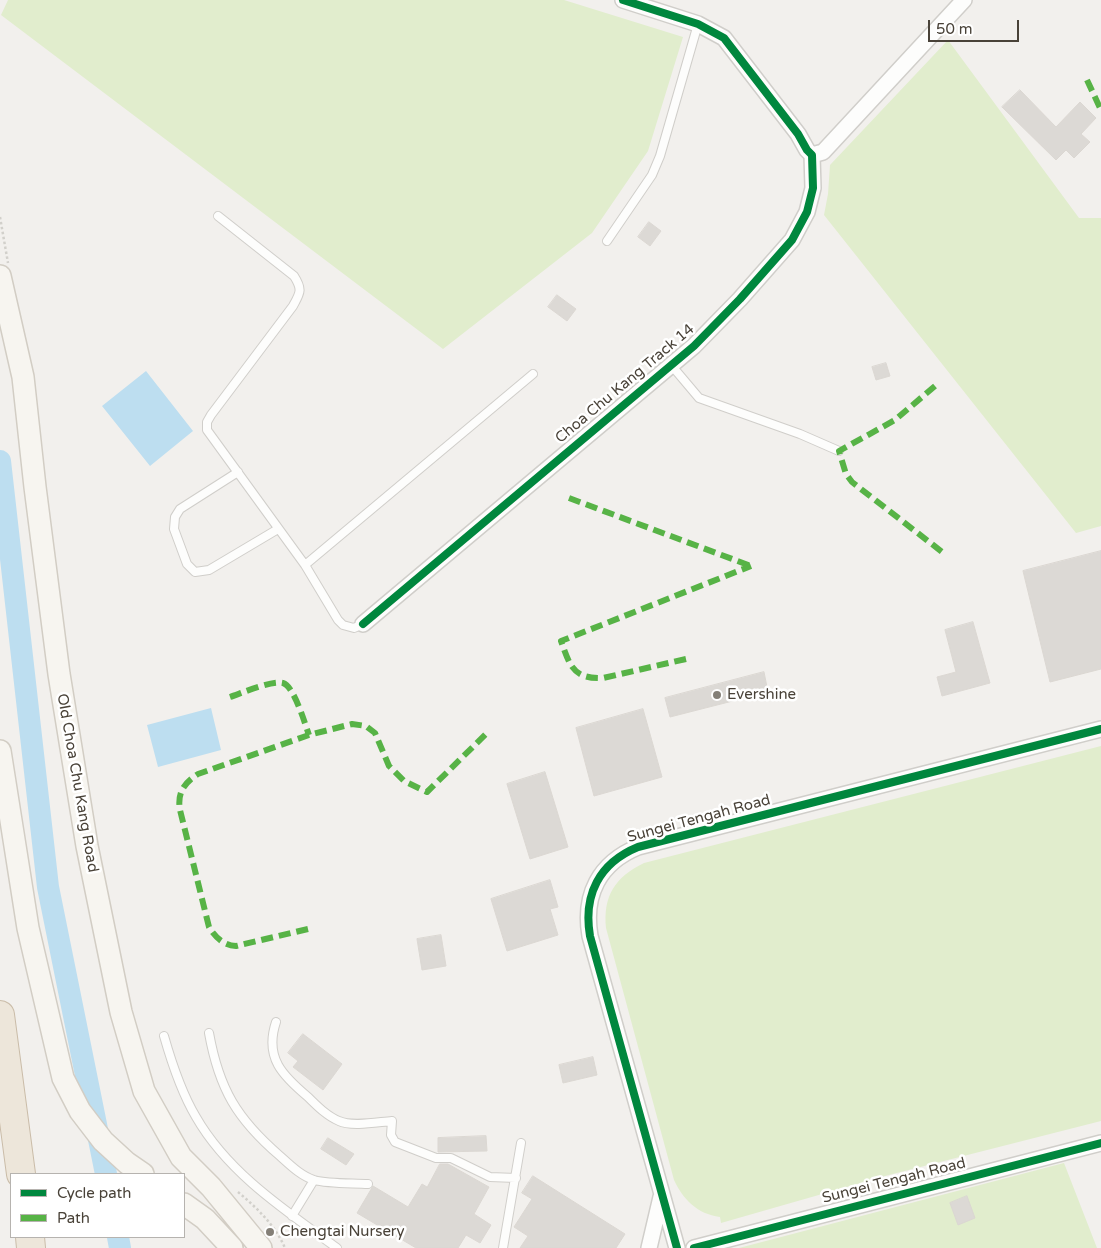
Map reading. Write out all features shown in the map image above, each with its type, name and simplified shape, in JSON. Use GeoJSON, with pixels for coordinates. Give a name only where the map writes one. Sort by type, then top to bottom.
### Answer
{"type":"FeatureCollection","features":[{"type":"Feature","properties":{"kind":"highway"},"geometry":{"type":"LineString","coordinates":[[0,1015],[22,1173]]}},
{"type":"Feature","properties":{"kind":"main road","name":"Old Choa Chu Kang Road"},"geometry":{"type":"LineString","coordinates":[[4,271],[23,377],[59,674],[87,846],[121,1012],[144,1091],[180,1158],[211,1187],[261,1248]]}},
{"type":"Feature","properties":{"kind":"main road"},"geometry":{"type":"LineString","coordinates":[[0,751],[28,928],[63,1078],[80,1111],[104,1141],[135,1168]]}},
{"type":"Feature","properties":{"kind":"main road"},"geometry":{"type":"LineString","coordinates":[[185,1205],[205,1219],[232,1248]]}},
{"type":"Feature","properties":{"kind":"street"},"geometry":{"type":"LineString","coordinates":[[623,0],[698,24],[724,38],[798,134],[806,150],[812,154],[823,152],[964,0]]}},
{"type":"Feature","properties":{"kind":"street","name":"Choa Chu Kang Track 14"},"geometry":{"type":"LineString","coordinates":[[363,624],[577,443],[672,366],[733,306],[792,240],[807,212],[813,188],[812,154]]}},
{"type":"Feature","properties":{"kind":"street","name":"Sungei Tengah Road"},"geometry":{"type":"LineString","coordinates":[[677,1248],[601,977],[588,923],[589,903],[596,883],[614,860],[638,847],[1101,729]]}},
{"type":"Feature","properties":{"kind":"street","name":"Sungei Tengah Road"},"geometry":{"type":"LineString","coordinates":[[694,1248],[1101,1143]]}},
{"type":"Feature","properties":{"kind":"street"},"geometry":{"type":"LineString","coordinates":[[649,1248],[662,1193]]}},
{"type":"Feature","properties":{"kind":"lane"},"geometry":{"type":"LineString","coordinates":[[607,241],[652,175],[668,131],[698,24]]}},
{"type":"Feature","properties":{"kind":"lane"},"geometry":{"type":"LineString","coordinates":[[218,216],[294,276],[300,286],[300,294],[207,422],[207,430],[305,565],[338,620],[343,625],[354,628],[363,624]]}},
{"type":"Feature","properties":{"kind":"lane"},"geometry":{"type":"LineString","coordinates":[[672,366],[699,398],[800,434],[839,451]]}},
{"type":"Feature","properties":{"kind":"lane"},"geometry":{"type":"LineString","coordinates":[[305,565],[533,374]]}},
{"type":"Feature","properties":{"kind":"lane"},"geometry":{"type":"LineString","coordinates":[[238,472],[180,509],[175,517],[174,529],[187,564],[195,572],[209,570],[278,529]]}},
{"type":"Feature","properties":{"kind":"lane"},"geometry":{"type":"LineString","coordinates":[[276,1022],[272,1036],[273,1051],[278,1065],[288,1079],[331,1116],[339,1121],[349,1123],[392,1121],[391,1135],[395,1142],[436,1158],[451,1158],[490,1177],[516,1178]]}},
{"type":"Feature","properties":{"kind":"lane"},"geometry":{"type":"LineString","coordinates":[[209,1033],[216,1068],[234,1106],[248,1126],[264,1142],[298,1171],[314,1180],[368,1184]]}},
{"type":"Feature","properties":{"kind":"lane"},"geometry":{"type":"LineString","coordinates":[[164,1036],[175,1074],[196,1119],[214,1143],[236,1168],[292,1216],[337,1248]]}},
{"type":"Feature","properties":{"kind":"lane"},"geometry":{"type":"LineString","coordinates":[[503,1248],[521,1143]]}},
{"type":"Feature","properties":{"kind":"lane"},"geometry":{"type":"LineString","coordinates":[[292,1216],[314,1180]]}},
{"type":"Feature","properties":{"kind":"path"},"geometry":{"type":"LineString","coordinates":[[0,217],[4,271]]}},
{"type":"Feature","properties":{"kind":"path"},"geometry":{"type":"LineString","coordinates":[[237,1192],[258,1209],[280,1236],[286,1248]]}},
{"type":"Feature","properties":{"kind":"green space"},"geometry":{"type":"Polygon","coordinates":[[[8,0],[564,0],[683,37],[648,151],[592,233],[443,349],[1,15],[8,0]]]}},
{"type":"Feature","properties":{"kind":"green space"},"geometry":{"type":"Polygon","coordinates":[[[948,40],[1079,218],[1101,218],[1101,526],[1076,533],[824,215],[830,165],[948,40]]]}},
{"type":"Feature","properties":{"kind":"green space"},"geometry":{"type":"Polygon","coordinates":[[[1101,746],[1101,1121],[885,1176],[721,1223],[720,1217],[704,1213],[692,1205],[674,1180],[606,928],[609,897],[618,881],[634,868],[644,863],[1101,746]]]}},
{"type":"Feature","properties":{"kind":"green space"},"geometry":{"type":"Polygon","coordinates":[[[1064,1163],[1097,1248],[739,1248],[1064,1163]]]}},
{"type":"Feature","properties":{"kind":"water"},"geometry":{"type":"Polygon","coordinates":[[[146,371],[193,431],[150,466],[102,406],[146,371]]]}},
{"type":"Feature","properties":{"kind":"water"},"geometry":{"type":"Polygon","coordinates":[[[211,708],[221,750],[158,767],[147,725],[211,708]]]}},
{"type":"Feature","properties":{"kind":"building"},"geometry":{"type":"Polygon","coordinates":[[[1020,90],[1056,127],[1080,102],[1096,118],[1081,134],[1090,142],[1074,158],[1066,150],[1056,160],[1002,107],[1020,90]]]}},
{"type":"Feature","properties":{"kind":"building"},"geometry":{"type":"Polygon","coordinates":[[[649,222],[661,231],[650,246],[638,237],[649,222]]]}},
{"type":"Feature","properties":{"kind":"building"},"geometry":{"type":"Polygon","coordinates":[[[557,295],[576,309],[567,321],[548,307],[557,295]]]}},
{"type":"Feature","properties":{"kind":"building"},"geometry":{"type":"Polygon","coordinates":[[[886,363],[890,376],[876,380],[872,367],[886,363]]]}},
{"type":"Feature","properties":{"kind":"building"},"geometry":{"type":"Polygon","coordinates":[[[1101,551],[1101,669],[1050,682],[1023,571],[1101,551]]]}},
{"type":"Feature","properties":{"kind":"building"},"geometry":{"type":"Polygon","coordinates":[[[973,622],[990,683],[942,696],[937,677],[956,672],[945,630],[973,622]]]}},
{"type":"Feature","properties":{"kind":"building","name":"Evershine"},"geometry":{"type":"Polygon","coordinates":[[[764,672],[768,692],[670,717],[665,698],[764,672]]]}},
{"type":"Feature","properties":{"kind":"building"},"geometry":{"type":"Polygon","coordinates":[[[643,709],[662,777],[594,796],[576,728],[643,709]]]}},
{"type":"Feature","properties":{"kind":"building"},"geometry":{"type":"Polygon","coordinates":[[[545,772],[568,847],[530,859],[507,784],[545,772]]]}},
{"type":"Feature","properties":{"kind":"building"},"geometry":{"type":"Polygon","coordinates":[[[550,880],[558,907],[550,909],[558,935],[507,951],[491,899],[550,880]]]}},
{"type":"Feature","properties":{"kind":"building"},"geometry":{"type":"Polygon","coordinates":[[[441,935],[446,966],[422,970],[417,939],[441,935]]]}},
{"type":"Feature","properties":{"kind":"building"},"geometry":{"type":"Polygon","coordinates":[[[303,1034],[342,1064],[323,1090],[293,1067],[298,1061],[288,1053],[303,1034]]]}},
{"type":"Feature","properties":{"kind":"building"},"geometry":{"type":"Polygon","coordinates":[[[593,1057],[597,1075],[563,1083],[559,1065],[593,1057]]]}},
{"type":"Feature","properties":{"kind":"building"},"geometry":{"type":"Polygon","coordinates":[[[486,1136],[487,1151],[438,1152],[438,1138],[486,1136]]]}},
{"type":"Feature","properties":{"kind":"building"},"geometry":{"type":"Polygon","coordinates":[[[328,1138],[354,1154],[346,1165],[321,1149],[328,1138]]]}},
{"type":"Feature","properties":{"kind":"building"},"geometry":{"type":"Polygon","coordinates":[[[440,1164],[448,1164],[489,1187],[474,1214],[491,1225],[480,1243],[466,1235],[458,1248],[416,1248],[357,1213],[373,1186],[408,1207],[422,1184],[427,1187],[440,1164]]]}},
{"type":"Feature","properties":{"kind":"building"},"geometry":{"type":"Polygon","coordinates":[[[533,1176],[625,1234],[616,1248],[520,1248],[528,1236],[514,1227],[532,1199],[522,1193],[533,1176]]]}},
{"type":"Feature","properties":{"kind":"building"},"geometry":{"type":"Polygon","coordinates":[[[967,1196],[975,1218],[958,1225],[950,1203],[967,1196]]]}},
{"type":"Feature","properties":{"kind":"waterway"},"geometry":{"type":"LineString","coordinates":[[0,461],[48,887],[106,1173]]}},
{"type":"Feature","properties":{"kind":"waterway"},"geometry":{"type":"LineString","coordinates":[[118,1238],[120,1248]]}},
{"type":"Feature","properties":{"kind":"marked path"},"geometry":{"type":"LineString","coordinates":[[1087,80],[1101,110]]}},
{"type":"Feature","properties":{"kind":"marked path"},"geometry":{"type":"LineString","coordinates":[[935,386],[895,420],[839,451],[846,474],[852,482],[946,555]]}},
{"type":"Feature","properties":{"kind":"marked path"},"geometry":{"type":"LineString","coordinates":[[569,498],[751,566]]}},
{"type":"Feature","properties":{"kind":"marked path"},"geometry":{"type":"LineString","coordinates":[[686,659],[603,678],[593,678],[585,676],[574,669],[570,664],[561,641],[751,566]]}},
{"type":"Feature","properties":{"kind":"marked path"},"geometry":{"type":"LineString","coordinates":[[230,697],[265,685],[283,683],[295,698],[309,735]]}},
{"type":"Feature","properties":{"kind":"marked path"},"geometry":{"type":"LineString","coordinates":[[308,929],[236,946],[223,942],[214,934],[209,927],[180,810],[180,798],[185,785],[198,774],[309,735],[352,724],[366,726],[375,733],[389,766],[404,781],[427,792],[488,732]]}},
{"type":"Feature","properties":{"kind":"cycle path"},"geometry":{"type":"LineString","coordinates":[[363,624],[694,346],[740,299],[792,240],[807,212],[813,188],[812,155],[724,38],[698,24],[623,0]]}},
{"type":"Feature","properties":{"kind":"cycle path"},"geometry":{"type":"LineString","coordinates":[[677,1248],[590,936],[589,907],[592,894],[604,871],[624,854],[638,847],[1101,729]]}},
{"type":"Feature","properties":{"kind":"cycle path"},"geometry":{"type":"LineString","coordinates":[[694,1248],[1101,1143]]}},
{"type":"Feature","properties":{"kind":"place","name":"Evershine"},"geometry":{"type":"Point","coordinates":[717,695]}},
{"type":"Feature","properties":{"kind":"place","name":"Chengtai Nursery"},"geometry":{"type":"Point","coordinates":[270,1232]}}]}
